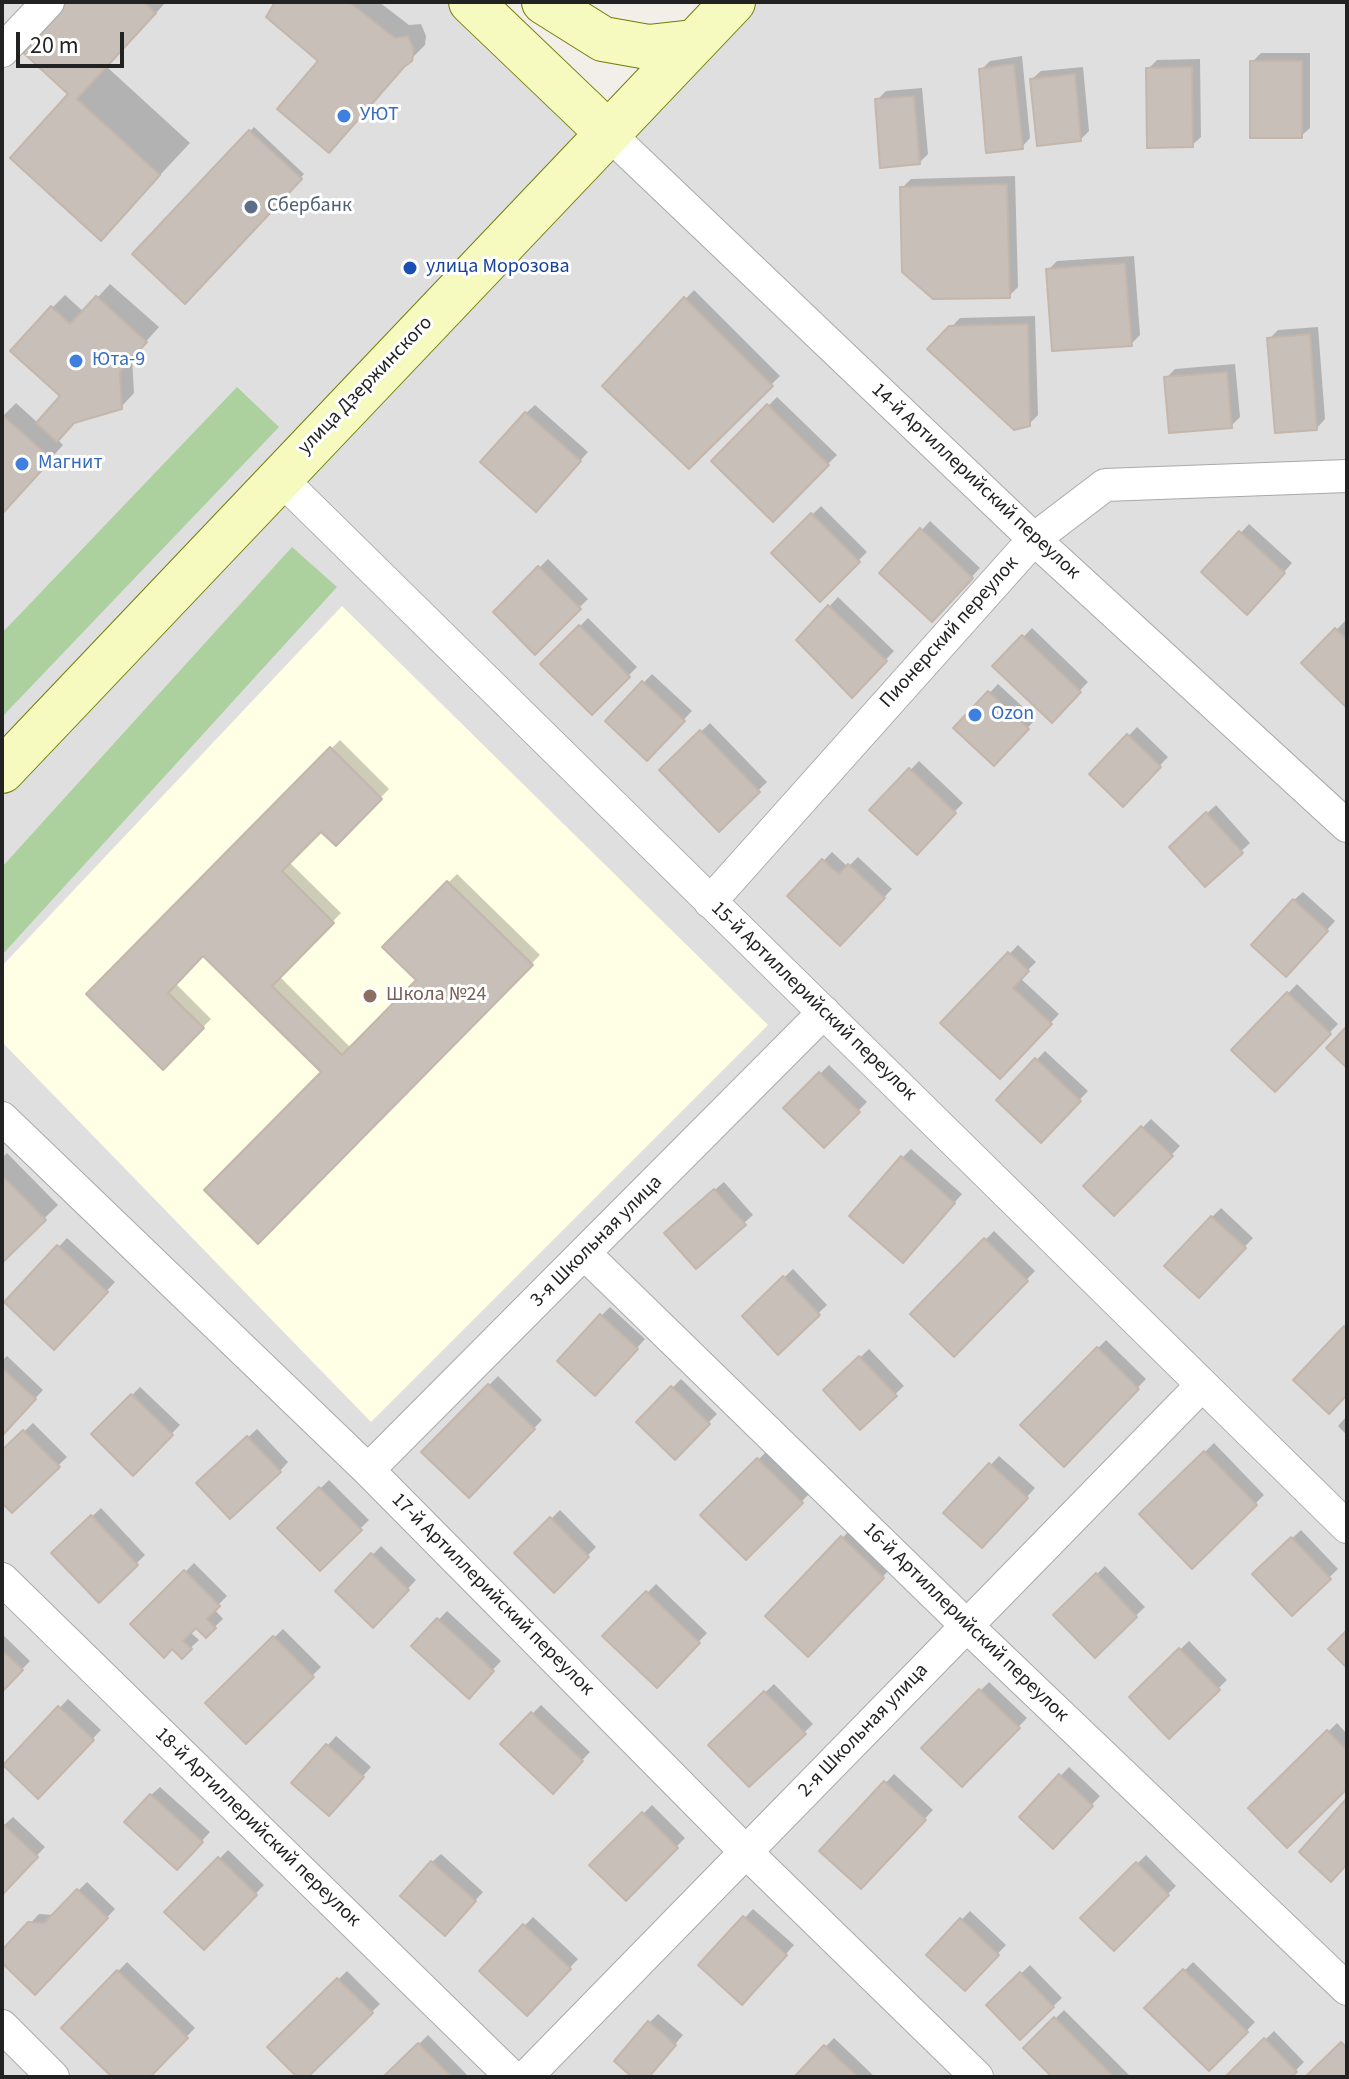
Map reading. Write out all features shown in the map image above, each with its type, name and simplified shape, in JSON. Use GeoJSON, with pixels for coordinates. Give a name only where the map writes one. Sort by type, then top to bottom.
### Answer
{"type":"FeatureCollection","features":[{"type":"Feature","properties":{"kind":"main road"},"geometry":{"type":"LineString","coordinates":[[471,2],[608,133]]}},
{"type":"Feature","properties":{"kind":"main road"},"geometry":{"type":"LineString","coordinates":[[544,2],[603,39],[648,47],[693,42]]}},
{"type":"Feature","properties":{"kind":"main road","name":"улица Дзержинского"},"geometry":{"type":"LineString","coordinates":[[2,771],[733,2]]}},
{"type":"Feature","properties":{"kind":"street"},"geometry":{"type":"LineString","coordinates":[[2,51],[48,2]]}},
{"type":"Feature","properties":{"kind":"street","name":"14-й Артиллерийский переулок"},"geometry":{"type":"LineString","coordinates":[[608,133],[1034,539],[1347,826]]}},
{"type":"Feature","properties":{"kind":"street","name":"Пионерский переулок"},"geometry":{"type":"LineString","coordinates":[[710,902],[1034,539],[1105,485],[1347,476]]}},
{"type":"Feature","properties":{"kind":"street","name":"15-й Артиллерийский переулок"},"geometry":{"type":"LineString","coordinates":[[279,477],[1347,1527]]}},
{"type":"Feature","properties":{"kind":"street","name":"3-я Школьная улица"},"geometry":{"type":"LineString","coordinates":[[368,1470],[824,1012]]}},
{"type":"Feature","properties":{"kind":"street","name":"17-й Артиллерийский переулок"},"geometry":{"type":"LineString","coordinates":[[2,1118],[368,1470],[746,1852],[977,2077]]}},
{"type":"Feature","properties":{"kind":"street","name":"16-й Артиллерийский переулок"},"geometry":{"type":"LineString","coordinates":[[585,1254],[967,1626],[1347,1989]]}},
{"type":"Feature","properties":{"kind":"street","name":"2-я Школьная улица"},"geometry":{"type":"LineString","coordinates":[[526,2077],[1202,1385]]}},
{"type":"Feature","properties":{"kind":"street","name":"18-й Артиллерийский переулок"},"geometry":{"type":"LineString","coordinates":[[2,1579],[512,2077]]}},
{"type":"Feature","properties":{"kind":"street"},"geometry":{"type":"LineString","coordinates":[[2,2026],[53,2077]]}},
{"type":"Feature","properties":{"kind":"shaded area"},"geometry":{"type":"Polygon","coordinates":[[[2,2],[471,2],[608,132],[733,2],[1347,2],[1347,2077],[2,2077],[2,2]]]}},
{"type":"Feature","properties":{"kind":"shaded area","name":"Школа №24"},"geometry":{"type":"Polygon","coordinates":[[[342,606],[768,1025],[371,1422],[2,1042],[2,966],[342,606]]]}},
{"type":"Feature","properties":{"kind":"green space"},"geometry":{"type":"Polygon","coordinates":[[[237,387],[279,427],[2,717],[2,633],[237,387]]]}},
{"type":"Feature","properties":{"kind":"green space"},"geometry":{"type":"Polygon","coordinates":[[[292,547],[337,587],[2,955],[2,867],[292,547]]]}},
{"type":"Feature","properties":{"kind":"building"},"geometry":{"type":"Polygon","coordinates":[[[58,2],[144,2],[156,13],[77,99],[160,175],[101,241],[10,158],[68,94],[17,47],[58,2]]]}},
{"type":"Feature","properties":{"kind":"building"},"geometry":{"type":"Polygon","coordinates":[[[275,2],[349,2],[395,38],[408,36],[414,50],[412,61],[329,153],[277,109],[318,61],[266,17],[275,2]]]}},
{"type":"Feature","properties":{"kind":"building"},"geometry":{"type":"Polygon","coordinates":[[[1250,61],[1302,61],[1302,138],[1250,138],[1250,61]]]}},
{"type":"Feature","properties":{"kind":"building"},"geometry":{"type":"Polygon","coordinates":[[[1014,64],[1023,149],[986,153],[979,69],[1014,64]]]}},
{"type":"Feature","properties":{"kind":"building"},"geometry":{"type":"Polygon","coordinates":[[[1192,67],[1193,147],[1147,148],[1146,68],[1192,67]]]}},
{"type":"Feature","properties":{"kind":"building"},"geometry":{"type":"Polygon","coordinates":[[[1075,74],[1081,141],[1037,146],[1030,79],[1075,74]]]}},
{"type":"Feature","properties":{"kind":"building"},"geometry":{"type":"Polygon","coordinates":[[[914,96],[920,164],[880,168],[875,99],[914,96]]]}},
{"type":"Feature","properties":{"kind":"building"},"geometry":{"type":"Polygon","coordinates":[[[249,130],[302,179],[185,304],[132,254],[249,130]]]}},
{"type":"Feature","properties":{"kind":"building"},"geometry":{"type":"Polygon","coordinates":[[[1007,184],[1010,298],[933,299],[902,272],[900,187],[1007,184]]]}},
{"type":"Feature","properties":{"kind":"building"},"geometry":{"type":"Polygon","coordinates":[[[1125,263],[1132,346],[1052,351],[1046,269],[1125,263]]]}},
{"type":"Feature","properties":{"kind":"building","name":"Юта-9"},"geometry":{"type":"Polygon","coordinates":[[[96,296],[147,342],[120,372],[122,409],[74,423],[57,442],[36,423],[60,396],[10,351],[51,306],[70,324],[96,296]]]}},
{"type":"Feature","properties":{"kind":"building"},"geometry":{"type":"Polygon","coordinates":[[[684,297],[773,386],[689,469],[602,386],[684,297]]]}},
{"type":"Feature","properties":{"kind":"building"},"geometry":{"type":"Polygon","coordinates":[[[1028,324],[1030,426],[1014,430],[927,349],[949,326],[1028,324]]]}},
{"type":"Feature","properties":{"kind":"building"},"geometry":{"type":"Polygon","coordinates":[[[1310,334],[1317,430],[1275,433],[1267,338],[1310,334]]]}},
{"type":"Feature","properties":{"kind":"building"},"geometry":{"type":"Polygon","coordinates":[[[1227,372],[1232,428],[1169,433],[1164,377],[1227,372]]]}},
{"type":"Feature","properties":{"kind":"building"},"geometry":{"type":"Polygon","coordinates":[[[767,404],[829,465],[773,522],[711,461],[767,404]]]}},
{"type":"Feature","properties":{"kind":"building"},"geometry":{"type":"Polygon","coordinates":[[[525,412],[581,461],[536,512],[480,462],[525,412]]]}},
{"type":"Feature","properties":{"kind":"building"},"geometry":{"type":"Polygon","coordinates":[[[2,415],[52,459],[2,514],[2,415]]]}},
{"type":"Feature","properties":{"kind":"building"},"geometry":{"type":"Polygon","coordinates":[[[811,513],[860,562],[820,602],[771,553],[811,513]]]}},
{"type":"Feature","properties":{"kind":"building"},"geometry":{"type":"Polygon","coordinates":[[[920,528],[973,578],[932,622],[879,573],[920,528]]]}},
{"type":"Feature","properties":{"kind":"building"},"geometry":{"type":"Polygon","coordinates":[[[1239,531],[1285,573],[1247,615],[1201,572],[1239,531]]]}},
{"type":"Feature","properties":{"kind":"building"},"geometry":{"type":"Polygon","coordinates":[[[538,566],[581,609],[535,655],[493,612],[538,566]]]}},
{"type":"Feature","properties":{"kind":"building"},"geometry":{"type":"Polygon","coordinates":[[[828,605],[887,661],[852,698],[796,640],[828,605]]]}},
{"type":"Feature","properties":{"kind":"building"},"geometry":{"type":"Polygon","coordinates":[[[579,625],[630,677],[592,715],[540,664],[579,625]]]}},
{"type":"Feature","properties":{"kind":"building"},"geometry":{"type":"Polygon","coordinates":[[[1335,628],[1347,640],[1347,708],[1301,663],[1335,628]]]}},
{"type":"Feature","properties":{"kind":"building"},"geometry":{"type":"Polygon","coordinates":[[[1022,635],[1081,692],[1052,723],[992,666],[1022,635]]]}},
{"type":"Feature","properties":{"kind":"building"},"geometry":{"type":"Polygon","coordinates":[[[642,681],[685,721],[647,761],[605,721],[642,681]]]}},
{"type":"Feature","properties":{"kind":"building"},"geometry":{"type":"Polygon","coordinates":[[[988,691],[1029,729],[994,766],[953,728],[988,691]]]}},
{"type":"Feature","properties":{"kind":"building"},"geometry":{"type":"Polygon","coordinates":[[[700,730],[760,792],[719,832],[659,770],[700,730]]]}},
{"type":"Feature","properties":{"kind":"building"},"geometry":{"type":"Polygon","coordinates":[[[1127,734],[1161,767],[1123,807],[1089,774],[1127,734]]]}},
{"type":"Feature","properties":{"kind":"building"},"geometry":{"type":"Polygon","coordinates":[[[330,747],[382,799],[336,846],[321,832],[282,871],[334,923],[272,986],[342,1055],[416,980],[382,947],[447,881],[533,965],[258,1244],[204,1190],[321,1072],[203,956],[168,993],[204,1028],[163,1070],[86,994],[330,747]]]}},
{"type":"Feature","properties":{"kind":"building"},"geometry":{"type":"Polygon","coordinates":[[[909,768],[956,813],[917,855],[869,810],[909,768]]]}},
{"type":"Feature","properties":{"kind":"building"},"geometry":{"type":"Polygon","coordinates":[[[1206,812],[1243,853],[1205,887],[1169,847],[1206,812]]]}},
{"type":"Feature","properties":{"kind":"building"},"geometry":{"type":"Polygon","coordinates":[[[822,859],[839,874],[848,864],[885,898],[840,946],[787,896],[822,859]]]}},
{"type":"Feature","properties":{"kind":"building"},"geometry":{"type":"Polygon","coordinates":[[[1293,899],[1328,931],[1286,977],[1251,945],[1293,899]]]}},
{"type":"Feature","properties":{"kind":"building"},"geometry":{"type":"Polygon","coordinates":[[[1008,952],[1029,971],[1013,988],[1052,1024],[1000,1079],[940,1023],[1008,952]]]}},
{"type":"Feature","properties":{"kind":"building"},"geometry":{"type":"Polygon","coordinates":[[[1287,992],[1331,1034],[1275,1092],[1231,1050],[1287,992]]]}},
{"type":"Feature","properties":{"kind":"building"},"geometry":{"type":"Polygon","coordinates":[[[1347,1026],[1347,1068],[1326,1048],[1347,1026]]]}},
{"type":"Feature","properties":{"kind":"building"},"geometry":{"type":"Polygon","coordinates":[[[1035,1058],[1081,1101],[1041,1143],[996,1100],[1035,1058]]]}},
{"type":"Feature","properties":{"kind":"building"},"geometry":{"type":"Polygon","coordinates":[[[819,1072],[860,1112],[824,1148],[783,1108],[819,1072]]]}},
{"type":"Feature","properties":{"kind":"building"},"geometry":{"type":"Polygon","coordinates":[[[1141,1126],[1173,1156],[1114,1216],[1083,1186],[1141,1126]]]}},
{"type":"Feature","properties":{"kind":"building"},"geometry":{"type":"Polygon","coordinates":[[[901,1156],[955,1203],[903,1263],[849,1216],[901,1156]]]}},
{"type":"Feature","properties":{"kind":"building"},"geometry":{"type":"Polygon","coordinates":[[[2,1175],[46,1220],[2,1263],[2,1175]]]}},
{"type":"Feature","properties":{"kind":"building"},"geometry":{"type":"Polygon","coordinates":[[[714,1189],[746,1225],[696,1269],[664,1233],[714,1189]]]}},
{"type":"Feature","properties":{"kind":"building"},"geometry":{"type":"Polygon","coordinates":[[[1211,1216],[1246,1248],[1199,1298],[1164,1266],[1211,1216]]]}},
{"type":"Feature","properties":{"kind":"building"},"geometry":{"type":"Polygon","coordinates":[[[984,1238],[1028,1281],[954,1357],[910,1314],[984,1238]]]}},
{"type":"Feature","properties":{"kind":"building"},"geometry":{"type":"Polygon","coordinates":[[[57,1245],[108,1292],[54,1350],[4,1302],[57,1245]]]}},
{"type":"Feature","properties":{"kind":"building"},"geometry":{"type":"Polygon","coordinates":[[[783,1276],[820,1315],[778,1355],[742,1316],[783,1276]]]}},
{"type":"Feature","properties":{"kind":"building"},"geometry":{"type":"Polygon","coordinates":[[[600,1314],[638,1349],[595,1396],[557,1361],[600,1314]]]}},
{"type":"Feature","properties":{"kind":"building"},"geometry":{"type":"Polygon","coordinates":[[[1344,1326],[1347,1329],[1347,1395],[1329,1414],[1293,1380],[1344,1326]]]}},
{"type":"Feature","properties":{"kind":"building"},"geometry":{"type":"Polygon","coordinates":[[[1097,1347],[1139,1389],[1064,1467],[1020,1425],[1097,1347]]]}},
{"type":"Feature","properties":{"kind":"building"},"geometry":{"type":"Polygon","coordinates":[[[859,1356],[897,1396],[860,1430],[823,1390],[859,1356]]]}},
{"type":"Feature","properties":{"kind":"building"},"geometry":{"type":"Polygon","coordinates":[[[2,1368],[36,1399],[2,1436],[2,1368]]]}},
{"type":"Feature","properties":{"kind":"building"},"geometry":{"type":"Polygon","coordinates":[[[488,1384],[535,1429],[469,1498],[421,1452],[488,1384]]]}},
{"type":"Feature","properties":{"kind":"building"},"geometry":{"type":"Polygon","coordinates":[[[671,1386],[710,1424],[675,1460],[636,1422],[671,1386]]]}},
{"type":"Feature","properties":{"kind":"building"},"geometry":{"type":"Polygon","coordinates":[[[131,1394],[173,1435],[133,1476],[91,1434],[131,1394]]]}},
{"type":"Feature","properties":{"kind":"building"},"geometry":{"type":"Polygon","coordinates":[[[23,1430],[60,1467],[12,1513],[2,1503],[2,1450],[23,1430]]]}},
{"type":"Feature","properties":{"kind":"building"},"geometry":{"type":"Polygon","coordinates":[[[247,1436],[281,1472],[230,1519],[196,1483],[247,1436]]]}},
{"type":"Feature","properties":{"kind":"building"},"geometry":{"type":"Polygon","coordinates":[[[1204,1451],[1257,1505],[1192,1569],[1139,1514],[1204,1451]]]}},
{"type":"Feature","properties":{"kind":"building"},"geometry":{"type":"Polygon","coordinates":[[[757,1458],[803,1503],[746,1560],[700,1515],[757,1458]]]}},
{"type":"Feature","properties":{"kind":"building"},"geometry":{"type":"Polygon","coordinates":[[[989,1463],[1028,1498],[982,1548],[943,1513],[989,1463]]]}},
{"type":"Feature","properties":{"kind":"building"},"geometry":{"type":"Polygon","coordinates":[[[319,1487],[362,1530],[320,1571],[277,1528],[319,1487]]]}},
{"type":"Feature","properties":{"kind":"building"},"geometry":{"type":"Polygon","coordinates":[[[91,1515],[138,1565],[99,1603],[51,1553],[91,1515]]]}},
{"type":"Feature","properties":{"kind":"building"},"geometry":{"type":"Polygon","coordinates":[[[550,1517],[589,1557],[554,1593],[514,1553],[550,1517]]]}},
{"type":"Feature","properties":{"kind":"building"},"geometry":{"type":"Polygon","coordinates":[[[841,1536],[884,1578],[808,1657],[765,1616],[841,1536]]]}},
{"type":"Feature","properties":{"kind":"building"},"geometry":{"type":"Polygon","coordinates":[[[1291,1537],[1331,1579],[1292,1616],[1252,1574],[1291,1537]]]}},
{"type":"Feature","properties":{"kind":"building"},"geometry":{"type":"Polygon","coordinates":[[[371,1553],[409,1590],[373,1628],[335,1591],[371,1553]]]}},
{"type":"Feature","properties":{"kind":"building"},"geometry":{"type":"Polygon","coordinates":[[[184,1570],[220,1606],[207,1619],[216,1628],[206,1638],[196,1628],[183,1641],[192,1649],[182,1659],[172,1649],[164,1658],[130,1624],[184,1570]]]}},
{"type":"Feature","properties":{"kind":"building"},"geometry":{"type":"Polygon","coordinates":[[[1096,1573],[1137,1617],[1095,1658],[1053,1615],[1096,1573]]]}},
{"type":"Feature","properties":{"kind":"building"},"geometry":{"type":"Polygon","coordinates":[[[646,1591],[700,1643],[657,1688],[602,1636],[646,1591]]]}},
{"type":"Feature","properties":{"kind":"building"},"geometry":{"type":"Polygon","coordinates":[[[437,1618],[494,1671],[469,1699],[411,1646],[437,1618]]]}},
{"type":"Feature","properties":{"kind":"building"},"geometry":{"type":"Polygon","coordinates":[[[1347,1630],[1347,1668],[1328,1649],[1347,1630]]]}},
{"type":"Feature","properties":{"kind":"building"},"geometry":{"type":"Polygon","coordinates":[[[273,1636],[314,1677],[246,1744],[205,1703],[273,1636]]]}},
{"type":"Feature","properties":{"kind":"building"},"geometry":{"type":"Polygon","coordinates":[[[1179,1648],[1220,1690],[1169,1739],[1129,1697],[1179,1648]]]}},
{"type":"Feature","properties":{"kind":"building"},"geometry":{"type":"Polygon","coordinates":[[[2,1650],[23,1670],[2,1692],[2,1650]]]}},
{"type":"Feature","properties":{"kind":"building"},"geometry":{"type":"Polygon","coordinates":[[[979,1689],[1020,1728],[962,1787],[921,1748],[979,1689]]]}},
{"type":"Feature","properties":{"kind":"building"},"geometry":{"type":"Polygon","coordinates":[[[764,1691],[806,1734],[749,1787],[708,1745],[764,1691]]]}},
{"type":"Feature","properties":{"kind":"building"},"geometry":{"type":"Polygon","coordinates":[[[58,1706],[94,1740],[38,1799],[3,1765],[58,1706]]]}},
{"type":"Feature","properties":{"kind":"building"},"geometry":{"type":"Polygon","coordinates":[[[531,1712],[583,1761],[553,1794],[500,1744],[531,1712]]]}},
{"type":"Feature","properties":{"kind":"building"},"geometry":{"type":"Polygon","coordinates":[[[1327,1730],[1347,1751],[1347,1789],[1287,1848],[1248,1808],[1327,1730]]]}},
{"type":"Feature","properties":{"kind":"building"},"geometry":{"type":"Polygon","coordinates":[[[326,1744],[364,1777],[329,1816],[291,1783],[326,1744]]]}},
{"type":"Feature","properties":{"kind":"building"},"geometry":{"type":"Polygon","coordinates":[[[1059,1774],[1093,1806],[1053,1849],[1019,1817],[1059,1774]]]}},
{"type":"Feature","properties":{"kind":"building"},"geometry":{"type":"Polygon","coordinates":[[[884,1781],[926,1820],[861,1889],[819,1851],[884,1781]]]}},
{"type":"Feature","properties":{"kind":"building"},"geometry":{"type":"Polygon","coordinates":[[[150,1794],[203,1842],[177,1870],[124,1822],[150,1794]]]}},
{"type":"Feature","properties":{"kind":"building"},"geometry":{"type":"Polygon","coordinates":[[[1347,1798],[1347,1864],[1331,1882],[1299,1852],[1347,1798]]]}},
{"type":"Feature","properties":{"kind":"building"},"geometry":{"type":"Polygon","coordinates":[[[642,1812],[678,1848],[626,1901],[589,1865],[642,1812]]]}},
{"type":"Feature","properties":{"kind":"building"},"geometry":{"type":"Polygon","coordinates":[[[2,1824],[38,1857],[2,1895],[2,1824]]]}},
{"type":"Feature","properties":{"kind":"building"},"geometry":{"type":"Polygon","coordinates":[[[218,1857],[257,1895],[204,1950],[164,1912],[218,1857]]]}},
{"type":"Feature","properties":{"kind":"building"},"geometry":{"type":"Polygon","coordinates":[[[431,1861],[476,1901],[445,1936],[400,1896],[431,1861]]]}},
{"type":"Feature","properties":{"kind":"building"},"geometry":{"type":"Polygon","coordinates":[[[1136,1862],[1169,1895],[1114,1951],[1080,1918],[1136,1862]]]}},
{"type":"Feature","properties":{"kind":"building"},"geometry":{"type":"Polygon","coordinates":[[[77,1889],[108,1918],[35,1995],[2,1963],[2,1950],[28,1922],[44,1923],[77,1889]]]}},
{"type":"Feature","properties":{"kind":"building"},"geometry":{"type":"Polygon","coordinates":[[[743,1916],[787,1955],[742,2005],[698,1965],[743,1916]]]}},
{"type":"Feature","properties":{"kind":"building"},"geometry":{"type":"Polygon","coordinates":[[[960,1918],[999,1955],[965,1991],[926,1955],[960,1918]]]}},
{"type":"Feature","properties":{"kind":"building"},"geometry":{"type":"Polygon","coordinates":[[[523,1924],[571,1969],[527,2016],[479,1971],[523,1924]]]}},
{"type":"Feature","properties":{"kind":"building"},"geometry":{"type":"Polygon","coordinates":[[[1183,1969],[1248,2032],[1209,2071],[1144,2008],[1183,1969]]]}},
{"type":"Feature","properties":{"kind":"building"},"geometry":{"type":"Polygon","coordinates":[[[117,1970],[188,2038],[150,2077],[112,2077],[61,2028],[117,1970]]]}},
{"type":"Feature","properties":{"kind":"building"},"geometry":{"type":"Polygon","coordinates":[[[1020,1972],[1054,2007],[1020,2040],[986,2005],[1020,1972]]]}},
{"type":"Feature","properties":{"kind":"building"},"geometry":{"type":"Polygon","coordinates":[[[337,1978],[373,2013],[308,2077],[297,2077],[267,2047],[337,1978]]]}},
{"type":"Feature","properties":{"kind":"building"},"geometry":{"type":"Polygon","coordinates":[[[1054,2017],[1114,2077],[1052,2077],[1023,2048],[1054,2017]]]}},
{"type":"Feature","properties":{"kind":"building"},"geometry":{"type":"Polygon","coordinates":[[[648,2021],[676,2045],[649,2077],[632,2077],[614,2061],[648,2021]]]}},
{"type":"Feature","properties":{"kind":"building"},"geometry":{"type":"Polygon","coordinates":[[[1264,2038],[1297,2072],[1291,2077],[1225,2077],[1264,2038]]]}},
{"type":"Feature","properties":{"kind":"building"},"geometry":{"type":"Polygon","coordinates":[[[1341,2042],[1347,2048],[1347,2077],[1305,2077],[1341,2042]]]}},
{"type":"Feature","properties":{"kind":"building"},"geometry":{"type":"Polygon","coordinates":[[[418,2043],[452,2077],[383,2077],[418,2043]]]}},
{"type":"Feature","properties":{"kind":"building"},"geometry":{"type":"Polygon","coordinates":[[[824,2045],[858,2077],[794,2077],[824,2045]]]}},
{"type":"Feature","properties":{"kind":"place","name":"УЮТ"},"geometry":{"type":"Point","coordinates":[344,116]}},
{"type":"Feature","properties":{"kind":"place","name":"Сбербанк"},"geometry":{"type":"Point","coordinates":[251,207]}},
{"type":"Feature","properties":{"kind":"place","name":"улица Морозова"},"geometry":{"type":"Point","coordinates":[410,268]}},
{"type":"Feature","properties":{"kind":"place","name":"Юта-9"},"geometry":{"type":"Point","coordinates":[76,361]}},
{"type":"Feature","properties":{"kind":"place","name":"Магнит"},"geometry":{"type":"Point","coordinates":[22,464]}},
{"type":"Feature","properties":{"kind":"place","name":"Ozon"},"geometry":{"type":"Point","coordinates":[975,715]}},
{"type":"Feature","properties":{"kind":"place","name":"Школа №24"},"geometry":{"type":"Point","coordinates":[370,996]}}]}
